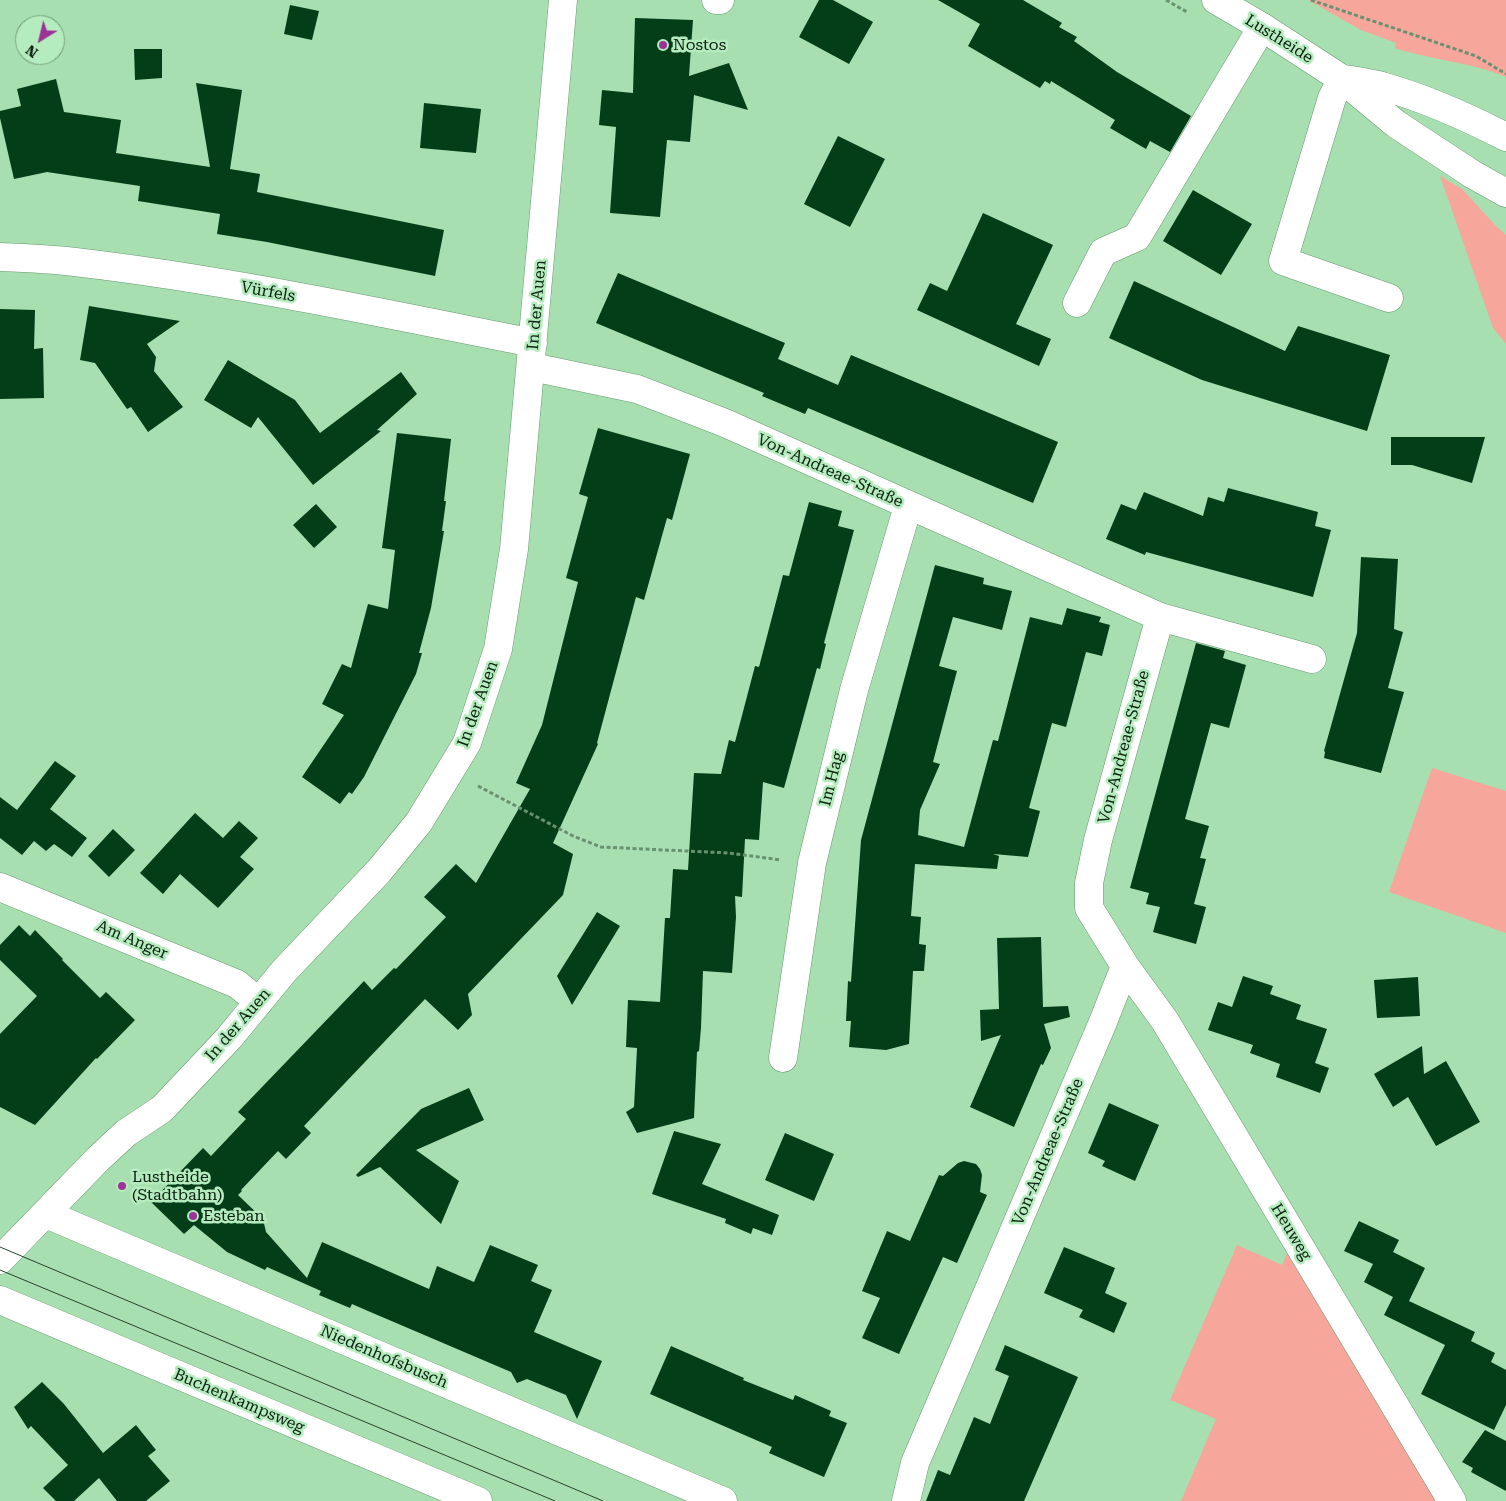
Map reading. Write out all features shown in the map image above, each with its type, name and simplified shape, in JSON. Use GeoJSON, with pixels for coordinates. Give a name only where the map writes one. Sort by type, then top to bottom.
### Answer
{"type":"FeatureCollection","features":[{"type":"Feature","properties":{"kind":"street","name":"In der Auen"},"geometry":{"type":"LineString","coordinates":[[0,1260],[98,1159],[126,1133],[162,1109],[229,1038],[284,971],[385,863],[419,822],[467,743],[498,649],[514,549],[533,355],[563,0]]}},
{"type":"Feature","properties":{"kind":"street","name":"Lustheide"},"geometry":{"type":"LineString","coordinates":[[1216,0],[1262,27],[1342,79],[1396,124],[1472,174],[1506,193]]}},
{"type":"Feature","properties":{"kind":"street"},"geometry":{"type":"LineString","coordinates":[[1077,303],[1103,252],[1137,237],[1262,27]]}},
{"type":"Feature","properties":{"kind":"street","name":"Lustheide"},"geometry":{"type":"LineString","coordinates":[[1342,79],[1383,86],[1411,95],[1473,120],[1506,137]]}},
{"type":"Feature","properties":{"kind":"street"},"geometry":{"type":"LineString","coordinates":[[1342,79],[1332,98],[1283,261],[1389,298]]}},
{"type":"Feature","properties":{"kind":"street","name":"Vürfels"},"geometry":{"type":"LineString","coordinates":[[0,256],[75,262],[197,280],[370,310],[533,355]]}},
{"type":"Feature","properties":{"kind":"street","name":"Von-Andreae-Straße"},"geometry":{"type":"LineString","coordinates":[[533,355],[637,389],[725,423],[1160,617],[1098,840],[1089,883],[1089,908],[1125,966],[915,1463],[906,1501]]}},
{"type":"Feature","properties":{"kind":"street","name":"Im Hag"},"geometry":{"type":"LineString","coordinates":[[783,1058],[812,864],[854,690],[908,506]]}},
{"type":"Feature","properties":{"kind":"street"},"geometry":{"type":"LineString","coordinates":[[1160,617],[1312,659]]}},
{"type":"Feature","properties":{"kind":"street","name":"Am Anger"},"geometry":{"type":"LineString","coordinates":[[0,887],[56,908],[237,984],[259,1002]]}},
{"type":"Feature","properties":{"kind":"street","name":"Heuweg"},"geometry":{"type":"LineString","coordinates":[[1125,966],[1165,1022],[1452,1501]]}},
{"type":"Feature","properties":{"kind":"street","name":"Niedenhofsbusch"},"geometry":{"type":"LineString","coordinates":[[46,1214],[723,1501]]}},
{"type":"Feature","properties":{"kind":"street","name":"Buchenkampsweg"},"geometry":{"type":"LineString","coordinates":[[0,1300],[478,1501]]}},
{"type":"Feature","properties":{"kind":"path"},"geometry":{"type":"LineString","coordinates":[[1311,0],[1476,56],[1506,74]]}},
{"type":"Feature","properties":{"kind":"path"},"geometry":{"type":"LineString","coordinates":[[450,771],[573,836],[601,847],[728,853],[812,864]]}},
{"type":"Feature","properties":{"kind":"shaded area"},"geometry":{"type":"Polygon","coordinates":[[[1308,0],[1506,0],[1506,77],[1479,68],[1395,48],[1396,43],[1361,30],[1308,0]]]}},
{"type":"Feature","properties":{"kind":"shaded area"},"geometry":{"type":"Polygon","coordinates":[[[1440,176],[1462,189],[1506,235],[1506,344],[1493,328],[1440,176]]]}},
{"type":"Feature","properties":{"kind":"shaded area"},"geometry":{"type":"Polygon","coordinates":[[[1432,768],[1506,791],[1506,933],[1389,892],[1432,768]]]}},
{"type":"Feature","properties":{"kind":"shaded area"},"geometry":{"type":"Polygon","coordinates":[[[1237,1245],[1282,1265],[1288,1251],[1438,1501],[1181,1501],[1216,1419],[1170,1400],[1237,1245]]]}},
{"type":"Feature","properties":{"kind":"building"},"geometry":{"type":"Polygon","coordinates":[[[819,0],[833,0],[873,22],[849,64],[799,37],[819,0]]]}},
{"type":"Feature","properties":{"kind":"building"},"geometry":{"type":"Polygon","coordinates":[[[938,0],[1023,0],[1062,23],[1059,27],[1077,37],[1074,41],[1117,72],[1191,116],[1170,152],[1150,141],[1146,149],[1110,128],[1115,120],[1051,81],[1050,84],[1045,81],[1040,88],[968,46],[980,24],[938,0]]]}},
{"type":"Feature","properties":{"kind":"building"},"geometry":{"type":"Polygon","coordinates":[[[290,5],[319,11],[312,40],[284,34],[290,5]]]}},
{"type":"Feature","properties":{"kind":"building"},"geometry":{"type":"Polygon","coordinates":[[[635,18],[693,20],[689,76],[729,63],[748,110],[694,95],[690,142],[667,140],[660,217],[610,213],[616,127],[599,125],[602,90],[633,93],[635,18]]]}},
{"type":"Feature","properties":{"kind":"building"},"geometry":{"type":"Polygon","coordinates":[[[134,49],[162,49],[162,78],[135,80],[134,49]]]}},
{"type":"Feature","properties":{"kind":"building"},"geometry":{"type":"Polygon","coordinates":[[[56,79],[64,112],[121,120],[116,153],[210,167],[196,83],[242,90],[230,169],[260,174],[257,192],[444,230],[435,276],[267,242],[217,234],[220,214],[138,201],[140,186],[47,172],[14,179],[0,111],[21,106],[17,89],[56,79]]]}},
{"type":"Feature","properties":{"kind":"building"},"geometry":{"type":"Polygon","coordinates":[[[424,103],[481,109],[476,153],[420,148],[424,103]]]}},
{"type":"Feature","properties":{"kind":"building"},"geometry":{"type":"Polygon","coordinates":[[[838,136],[885,159],[850,227],[804,204],[838,136]]]}},
{"type":"Feature","properties":{"kind":"building"},"geometry":{"type":"Polygon","coordinates":[[[1193,190],[1252,224],[1221,275],[1163,241],[1193,190]]]}},
{"type":"Feature","properties":{"kind":"building"},"geometry":{"type":"Polygon","coordinates":[[[983,213],[1053,245],[1016,324],[1051,339],[1039,366],[917,310],[930,283],[947,291],[983,213]]]}},
{"type":"Feature","properties":{"kind":"building"},"geometry":{"type":"Polygon","coordinates":[[[618,273],[785,343],[778,359],[838,385],[851,355],[1058,442],[1033,503],[808,408],[805,414],[762,396],[764,393],[596,323],[618,273]]]}},
{"type":"Feature","properties":{"kind":"building"},"geometry":{"type":"Polygon","coordinates":[[[1134,281],[1285,351],[1298,326],[1390,355],[1367,431],[1202,380],[1109,338],[1134,281]]]}},
{"type":"Feature","properties":{"kind":"building"},"geometry":{"type":"Polygon","coordinates":[[[89,306],[180,321],[147,344],[156,357],[154,371],[183,407],[148,432],[131,407],[127,409],[95,363],[80,360],[89,306]]]}},
{"type":"Feature","properties":{"kind":"building"},"geometry":{"type":"Polygon","coordinates":[[[0,309],[35,310],[34,349],[43,348],[44,398],[0,399],[0,309]]]}},
{"type":"Feature","properties":{"kind":"building"},"geometry":{"type":"Polygon","coordinates":[[[228,360],[295,400],[320,433],[401,372],[417,394],[377,430],[381,431],[313,485],[258,417],[251,428],[204,400],[228,360]]]}},
{"type":"Feature","properties":{"kind":"building"},"geometry":{"type":"Polygon","coordinates":[[[598,428],[690,454],[672,520],[667,518],[644,600],[636,597],[598,744],[553,843],[573,854],[563,895],[468,994],[472,1015],[458,1030],[425,999],[304,1126],[311,1133],[286,1159],[278,1151],[238,1195],[263,1219],[266,1232],[307,1278],[322,1242],[429,1289],[437,1266],[474,1282],[490,1245],[538,1265],[531,1281],[552,1290],[534,1332],[602,1361],[577,1419],[566,1395],[527,1379],[517,1383],[511,1372],[352,1304],[350,1308],[319,1295],[321,1291],[267,1267],[265,1270],[227,1252],[194,1225],[184,1234],[151,1202],[203,1148],[211,1156],[246,1119],[238,1112],[364,981],[372,990],[394,968],[396,969],[446,917],[424,897],[456,864],[476,883],[530,789],[516,783],[542,725],[578,582],[566,578],[588,497],[579,494],[598,428]]]}},
{"type":"Feature","properties":{"kind":"building"},"geometry":{"type":"Polygon","coordinates":[[[397,433],[451,439],[444,501],[446,501],[442,531],[444,531],[431,608],[419,653],[422,653],[416,674],[364,777],[352,794],[349,792],[340,804],[302,777],[344,715],[322,704],[342,664],[351,668],[368,604],[388,609],[395,550],[382,548],[397,433]]]}},
{"type":"Feature","properties":{"kind":"building"},"geometry":{"type":"Polygon","coordinates":[[[1391,437],[1485,437],[1472,483],[1412,465],[1391,465],[1391,437]]]}},
{"type":"Feature","properties":{"kind":"building"},"geometry":{"type":"Polygon","coordinates":[[[1228,488],[1318,512],[1315,526],[1331,530],[1313,597],[1146,552],[1145,555],[1106,539],[1121,504],[1136,510],[1144,492],[1203,516],[1208,497],[1224,502],[1228,488]]]}},
{"type":"Feature","properties":{"kind":"building"},"geometry":{"type":"Polygon","coordinates":[[[809,502],[842,511],[838,526],[854,530],[824,643],[826,644],[820,669],[817,668],[784,788],[763,782],[759,840],[745,839],[742,897],[735,896],[736,917],[732,973],[703,971],[694,1118],[637,1133],[626,1112],[634,1107],[637,1048],[626,1047],[628,1000],[660,1002],[665,918],[670,918],[673,869],[688,870],[694,773],[721,774],[729,740],[735,742],[755,666],[759,667],[783,575],[789,576],[809,502]]]}},
{"type":"Feature","properties":{"kind":"building"},"geometry":{"type":"Polygon","coordinates":[[[316,504],[337,527],[314,548],[293,525],[316,504]]]}},
{"type":"Feature","properties":{"kind":"building"},"geometry":{"type":"Polygon","coordinates":[[[1361,557],[1398,559],[1394,629],[1403,632],[1388,688],[1404,692],[1381,773],[1324,758],[1324,751],[1357,633],[1361,557]]]}},
{"type":"Feature","properties":{"kind":"building"},"geometry":{"type":"Polygon","coordinates":[[[935,565],[984,578],[983,584],[1012,591],[1002,630],[953,617],[939,666],[957,671],[933,762],[940,764],[920,810],[918,835],[964,847],[993,740],[998,741],[1030,617],[1062,625],[1067,608],[1101,617],[1099,622],[1110,625],[1102,656],[1086,652],[1066,727],[1052,723],[1029,808],[1040,811],[1028,857],[993,854],[999,856],[997,869],[915,864],[911,916],[921,917],[919,944],[926,945],[924,971],[913,971],[909,1044],[886,1050],[849,1047],[851,1021],[846,1021],[848,981],[851,982],[861,840],[935,565]]]}},
{"type":"Feature","properties":{"kind":"building"},"geometry":{"type":"Polygon","coordinates":[[[1196,643],[1225,651],[1223,658],[1246,665],[1229,728],[1211,723],[1185,819],[1209,826],[1200,858],[1206,859],[1194,904],[1206,907],[1196,944],[1153,932],[1160,907],[1146,904],[1149,893],[1130,888],[1196,643]]]}},
{"type":"Feature","properties":{"kind":"building"},"geometry":{"type":"Polygon","coordinates":[[[55,761],[76,776],[50,809],[87,838],[72,857],[54,844],[46,851],[34,841],[22,855],[0,838],[0,797],[17,810],[55,761]]]}},
{"type":"Feature","properties":{"kind":"building"},"geometry":{"type":"Polygon","coordinates":[[[195,813],[223,838],[239,821],[258,838],[240,857],[254,869],[218,908],[180,874],[163,894],[140,873],[195,813]]]}},
{"type":"Feature","properties":{"kind":"building"},"geometry":{"type":"Polygon","coordinates":[[[113,829],[135,850],[109,877],[88,856],[113,829]]]}},
{"type":"Feature","properties":{"kind":"building"},"geometry":{"type":"Polygon","coordinates":[[[597,912],[620,926],[572,1005],[557,976],[597,912]]]}},
{"type":"Feature","properties":{"kind":"building"},"geometry":{"type":"Polygon","coordinates":[[[19,925],[30,936],[35,930],[100,998],[106,992],[135,1020],[96,1058],[35,1125],[0,1107],[0,1034],[37,996],[0,960],[0,945],[19,925]]]}},
{"type":"Feature","properties":{"kind":"building"},"geometry":{"type":"Polygon","coordinates":[[[1041,937],[1043,1007],[1068,1006],[1070,1017],[1044,1024],[1051,1048],[1043,1065],[1041,1064],[1014,1127],[970,1107],[1001,1035],[981,1041],[980,1010],[999,1009],[997,938],[1041,937]]]}},
{"type":"Feature","properties":{"kind":"building"},"geometry":{"type":"Polygon","coordinates":[[[1243,976],[1273,986],[1270,994],[1301,1005],[1296,1019],[1327,1029],[1315,1063],[1329,1068],[1320,1093],[1276,1077],[1280,1064],[1250,1053],[1253,1045],[1208,1030],[1218,1002],[1232,1007],[1243,976]]]}},
{"type":"Feature","properties":{"kind":"building"},"geometry":{"type":"Polygon","coordinates":[[[1418,977],[1420,1016],[1377,1018],[1374,980],[1418,977]]]}},
{"type":"Feature","properties":{"kind":"building"},"geometry":{"type":"Polygon","coordinates":[[[1422,1046],[1424,1074],[1446,1061],[1480,1122],[1436,1146],[1408,1097],[1393,1107],[1374,1074],[1422,1046]]]}},
{"type":"Feature","properties":{"kind":"building"},"geometry":{"type":"Polygon","coordinates":[[[469,1088],[484,1120],[416,1150],[459,1181],[441,1224],[380,1167],[358,1177],[356,1175],[421,1109],[469,1088]]]}},
{"type":"Feature","properties":{"kind":"building"},"geometry":{"type":"Polygon","coordinates":[[[1109,1103],[1159,1125],[1135,1181],[1102,1166],[1105,1161],[1088,1153],[1109,1103]]]}},
{"type":"Feature","properties":{"kind":"building"},"geometry":{"type":"Polygon","coordinates":[[[674,1131],[721,1144],[702,1184],[779,1215],[772,1235],[753,1228],[751,1234],[725,1223],[726,1219],[652,1194],[674,1131]]]}},
{"type":"Feature","properties":{"kind":"building"},"geometry":{"type":"Polygon","coordinates":[[[785,1133],[834,1154],[814,1201],[765,1180],[785,1133]]]}},
{"type":"Feature","properties":{"kind":"building"},"geometry":{"type":"Polygon","coordinates":[[[964,1161],[976,1164],[980,1169],[982,1175],[980,1192],[987,1195],[957,1263],[943,1257],[899,1354],[862,1338],[880,1298],[862,1291],[887,1231],[910,1241],[939,1175],[943,1176],[958,1163],[964,1161]]]}},
{"type":"Feature","properties":{"kind":"building"},"geometry":{"type":"Polygon","coordinates":[[[1359,1221],[1399,1240],[1393,1252],[1425,1268],[1409,1301],[1475,1332],[1471,1341],[1495,1353],[1491,1362],[1506,1370],[1506,1405],[1494,1430],[1421,1394],[1445,1345],[1384,1315],[1393,1297],[1364,1282],[1373,1264],[1344,1251],[1359,1221]]]}},
{"type":"Feature","properties":{"kind":"building"},"geometry":{"type":"Polygon","coordinates":[[[1064,1247],[1115,1268],[1105,1293],[1127,1303],[1114,1333],[1079,1317],[1083,1310],[1044,1293],[1064,1247]]]}},
{"type":"Feature","properties":{"kind":"building"},"geometry":{"type":"Polygon","coordinates":[[[1005,1345],[1078,1377],[1024,1501],[926,1501],[938,1470],[950,1475],[974,1417],[990,1424],[1009,1376],[995,1370],[1005,1345]]]}},
{"type":"Feature","properties":{"kind":"building"},"geometry":{"type":"Polygon","coordinates":[[[671,1346],[744,1378],[743,1380],[793,1400],[795,1395],[831,1411],[829,1416],[847,1423],[824,1477],[769,1453],[772,1447],[650,1394],[671,1346]]]}},
{"type":"Feature","properties":{"kind":"building"},"geometry":{"type":"Polygon","coordinates":[[[42,1382],[64,1404],[103,1453],[136,1425],[156,1450],[148,1456],[170,1481],[146,1501],[117,1501],[99,1478],[74,1501],[56,1501],[43,1488],[68,1465],[31,1426],[28,1429],[14,1407],[42,1382]]]}},
{"type":"Feature","properties":{"kind":"building"},"geometry":{"type":"Polygon","coordinates":[[[1485,1430],[1506,1441],[1506,1491],[1471,1472],[1473,1468],[1462,1462],[1485,1430]]]}},
{"type":"Feature","properties":{"kind":"tram line"},"geometry":{"type":"LineString","coordinates":[[0,1247],[603,1501]]}},
{"type":"Feature","properties":{"kind":"tram line"},"geometry":{"type":"LineString","coordinates":[[0,1270],[555,1501]]}},
{"type":"Feature","properties":{"kind":"place","name":"Nostos"},"geometry":{"type":"Point","coordinates":[663,45]}},
{"type":"Feature","properties":{"kind":"place","name":"Lustheide (Stadtbahn)"},"geometry":{"type":"Point","coordinates":[122,1186]}},
{"type":"Feature","properties":{"kind":"place","name":"Esteban"},"geometry":{"type":"Point","coordinates":[193,1216]}}]}
